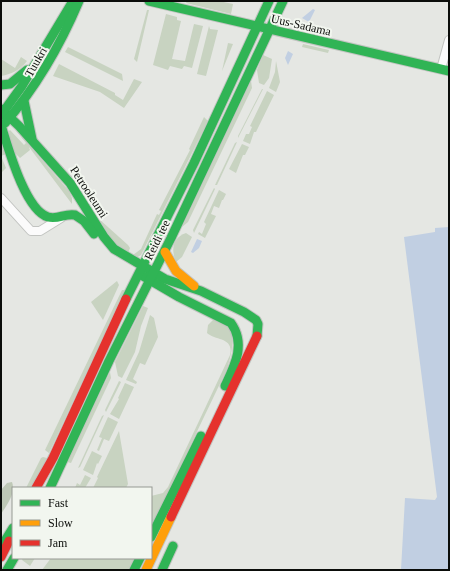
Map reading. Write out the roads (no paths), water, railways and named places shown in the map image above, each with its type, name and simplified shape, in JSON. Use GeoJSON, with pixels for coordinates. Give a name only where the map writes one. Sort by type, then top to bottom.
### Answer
{"type":"FeatureCollection","features":[{"type":"Feature","properties":{"kind":"street","name":"Tuukri"},"geometry":{"type":"LineString","coordinates":[[1,126],[4,113],[74,1]]}},
{"type":"Feature","properties":{"kind":"street","name":"Tuukri"},"geometry":{"type":"LineString","coordinates":[[4,113],[24,101],[53,58],[78,1]]}},
{"type":"Feature","properties":{"kind":"street","name":"Uus-Sadama"},"geometry":{"type":"LineString","coordinates":[[149,1],[445,70]]}},
{"type":"Feature","properties":{"kind":"street","name":"Reidi tee"},"geometry":{"type":"LineString","coordinates":[[37,487],[52,458],[141,270],[207,136],[255,26],[269,1]]}},
{"type":"Feature","properties":{"kind":"street","name":"Reidi tee"},"geometry":{"type":"LineString","coordinates":[[50,487],[109,361],[165,252],[283,1]]}},
{"type":"Feature","properties":{"kind":"street"},"geometry":{"type":"LineString","coordinates":[[445,70],[449,40]]}},
{"type":"Feature","properties":{"kind":"street"},"geometry":{"type":"LineString","coordinates":[[1,85],[10,84],[16,80],[36,61]]}},
{"type":"Feature","properties":{"kind":"street"},"geometry":{"type":"LineString","coordinates":[[24,101],[32,140]]}},
{"type":"Feature","properties":{"kind":"street","name":"Petrooleumi"},"geometry":{"type":"LineString","coordinates":[[4,113],[59,169],[78,195],[109,244],[141,270]]}},
{"type":"Feature","properties":{"kind":"street"},"geometry":{"type":"LineString","coordinates":[[1,126],[12,162],[33,205],[42,215],[52,218],[65,216]]}},
{"type":"Feature","properties":{"kind":"street"},"geometry":{"type":"LineString","coordinates":[[1,198],[31,231],[40,231],[65,216],[75,204],[78,195]]}},
{"type":"Feature","properties":{"kind":"street","name":"Petrooleumi"},"geometry":{"type":"LineString","coordinates":[[65,216],[81,218],[113,255],[141,270]]}},
{"type":"Feature","properties":{"kind":"street"},"geometry":{"type":"LineString","coordinates":[[152,558],[259,329],[258,324],[252,317],[201,291],[181,276],[165,252]]}},
{"type":"Feature","properties":{"kind":"street"},"geometry":{"type":"LineString","coordinates":[[141,270],[179,297],[231,323],[237,329],[240,340],[230,375],[152,536],[159,543]]}},
{"type":"Feature","properties":{"kind":"street"},"geometry":{"type":"LineString","coordinates":[[152,277],[201,291]]}},
{"type":"Feature","properties":{"kind":"street"},"geometry":{"type":"LineString","coordinates":[[1,546],[12,530]]}},
{"type":"Feature","properties":{"kind":"street"},"geometry":{"type":"LineString","coordinates":[[1,557],[12,535]]}},
{"type":"Feature","properties":{"kind":"street"},"geometry":{"type":"LineString","coordinates":[[162,570],[173,546]]}},
{"type":"Feature","properties":{"kind":"street"},"geometry":{"type":"LineString","coordinates":[[7,570],[13,559]]}},
{"type":"Feature","properties":{"kind":"street"},"geometry":{"type":"LineString","coordinates":[[134,570],[140,559]]}},
{"type":"Feature","properties":{"kind":"street"},"geometry":{"type":"LineString","coordinates":[[146,570],[151,559]]}},
{"type":"Feature","properties":{"kind":"water"},"geometry":{"type":"Polygon","coordinates":[[[313,9],[315,10],[309,22],[302,18],[313,9]]]}},
{"type":"Feature","properties":{"kind":"water"},"geometry":{"type":"Polygon","coordinates":[[[288,51],[293,54],[288,65],[285,58],[288,51]]]}},
{"type":"Feature","properties":{"kind":"water"},"geometry":{"type":"Polygon","coordinates":[[[449,227],[449,570],[401,570],[405,498],[435,500],[437,497],[404,237],[435,232],[435,228],[449,227]]]}},
{"type":"Feature","properties":{"kind":"water"},"geometry":{"type":"Polygon","coordinates":[[[197,239],[202,241],[199,248],[193,253],[191,252],[197,239]]]}}]}
